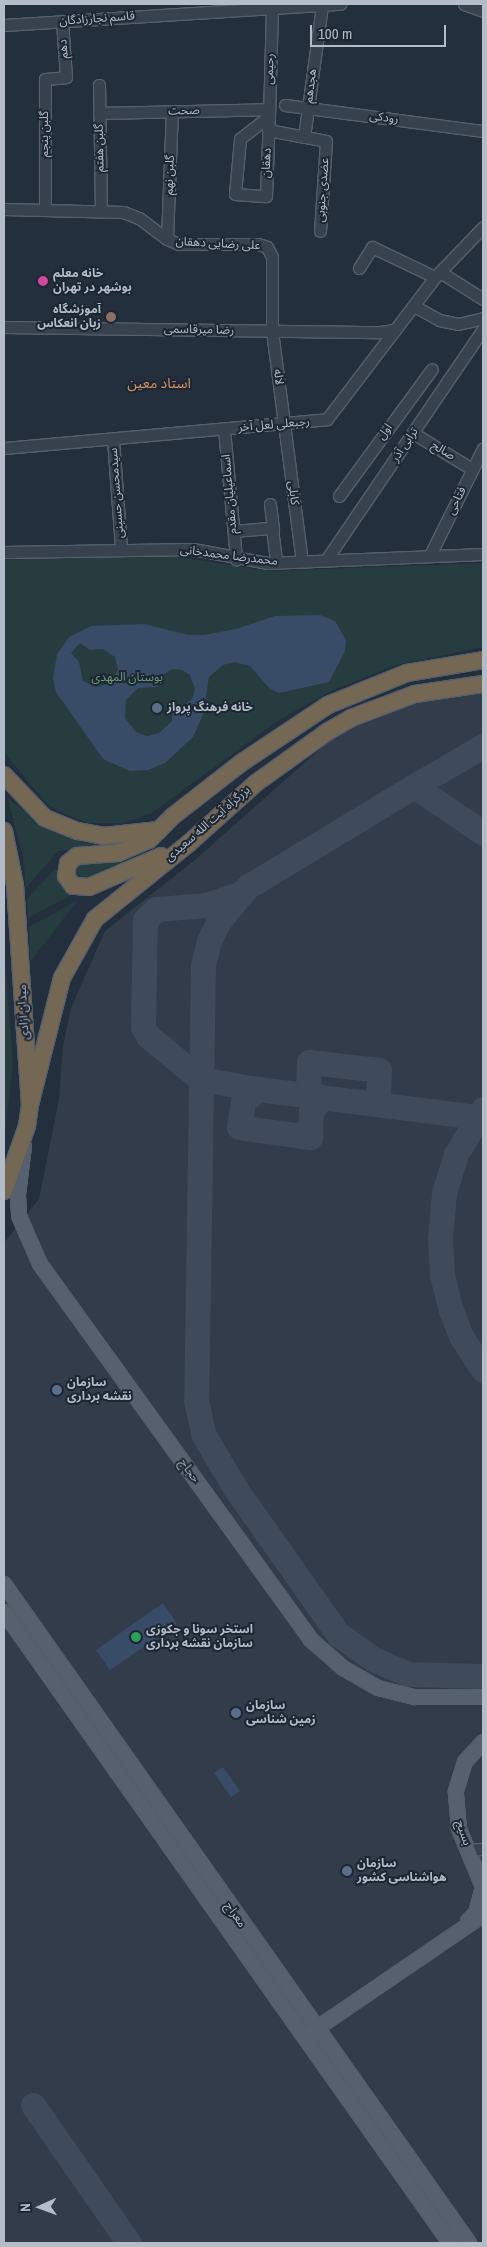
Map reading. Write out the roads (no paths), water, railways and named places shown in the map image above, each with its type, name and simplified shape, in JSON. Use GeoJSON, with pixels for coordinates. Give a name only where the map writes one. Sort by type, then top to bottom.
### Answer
{"type":"FeatureCollection","features":[{"type":"Feature","properties":{"kind":"highway","name":"بزرگراه آیت الله سعیدی"},"geometry":{"type":"LineString","coordinates":[[188,844],[97,885],[80,888],[69,882],[66,870],[73,858],[138,847],[271,741],[328,704],[407,672],[483,660]]}},
{"type":"Feature","properties":{"kind":"highway","name":"بزرگراه آیت الله سعیدی"},"geometry":{"type":"LineString","coordinates":[[30,1105],[62,978],[94,919],[188,844],[256,783],[298,751],[351,718],[415,694],[483,684]]}},
{"type":"Feature","properties":{"kind":"highway"},"geometry":{"type":"LineString","coordinates":[[4,775],[45,818],[67,827],[104,836],[159,830]]}},
{"type":"Feature","properties":{"kind":"highway","name":"میدان آزادی"},"geometry":{"type":"LineString","coordinates":[[4,831],[11,857],[18,928],[30,1105],[27,1126],[4,1191]]}},
{"type":"Feature","properties":{"kind":"highway"},"geometry":{"type":"LineString","coordinates":[[4,917],[18,928]]}},
{"type":"Feature","properties":{"kind":"main road","name":"حجاج"},"geometry":{"type":"LineString","coordinates":[[27,1126],[18,1195],[20,1222],[32,1250],[310,1639],[343,1668],[378,1688],[415,1697],[483,1697]]}},
{"type":"Feature","properties":{"kind":"main road","name":"معراج"},"geometry":{"type":"LineString","coordinates":[[4,1584],[215,1899],[304,2037],[450,2243]]}},
{"type":"Feature","properties":{"kind":"main road","name":"معراج"},"geometry":{"type":"LineString","coordinates":[[4,1612],[215,1899],[316,2028],[469,2243]]}},
{"type":"Feature","properties":{"kind":"main road","name":"بسیج"},"geometry":{"type":"LineString","coordinates":[[464,1925],[476,1913],[483,1888],[459,1829],[456,1791],[465,1762],[483,1742]]}},
{"type":"Feature","properties":{"kind":"main road"},"geometry":{"type":"LineString","coordinates":[[304,2037],[464,1925],[483,1915]]}},
{"type":"Feature","properties":{"kind":"street","name":"قاسم نجارزادگان"},"geometry":{"type":"LineString","coordinates":[[4,25],[62,21],[144,10],[340,4]]}},
{"type":"Feature","properties":{"kind":"street"},"geometry":{"type":"LineString","coordinates":[[464,4],[483,11]]}},
{"type":"Feature","properties":{"kind":"street","name":"هجدهم"},"geometry":{"type":"LineString","coordinates":[[304,137],[322,5]]}},
{"type":"Feature","properties":{"kind":"street","name":"رحیمی"},"geometry":{"type":"LineString","coordinates":[[268,130],[272,7]]}},
{"type":"Feature","properties":{"kind":"street","name":"دهم"},"geometry":{"type":"LineString","coordinates":[[62,21],[66,77]]}},
{"type":"Feature","properties":{"kind":"street","name":"گلبن پنجم"},"geometry":{"type":"LineString","coordinates":[[46,210],[45,79],[66,77]]}},
{"type":"Feature","properties":{"kind":"street","name":"گلبن هفتم"},"geometry":{"type":"LineString","coordinates":[[99,85],[101,211]]}},
{"type":"Feature","properties":{"kind":"street","name":"رودکی"},"geometry":{"type":"LineString","coordinates":[[286,106],[483,131]]}},
{"type":"Feature","properties":{"kind":"street","name":"صحت"},"geometry":{"type":"LineString","coordinates":[[100,113],[172,111],[269,113]]}},
{"type":"Feature","properties":{"kind":"street","name":"گلبن نهم"},"geometry":{"type":"LineString","coordinates":[[167,239],[172,111]]}},
{"type":"Feature","properties":{"kind":"street","name":"دهقان"},"geometry":{"type":"LineString","coordinates":[[268,130],[266,196],[235,194],[240,138],[269,113]]}},
{"type":"Feature","properties":{"kind":"street"},"geometry":{"type":"LineString","coordinates":[[268,130],[304,137]]}},
{"type":"Feature","properties":{"kind":"street","name":"عضدی جنوبی"},"geometry":{"type":"LineString","coordinates":[[304,137],[326,142],[320,232]]}},
{"type":"Feature","properties":{"kind":"street","name":"علی رضایی دهقان"},"geometry":{"type":"LineString","coordinates":[[4,209],[101,211],[132,214],[167,239],[185,244],[265,245],[272,257],[272,331]]}},
{"type":"Feature","properties":{"kind":"street","name":"رجبعلی لعل آخر"},"geometry":{"type":"LineString","coordinates":[[4,448],[327,419],[437,274],[483,227]]}},
{"type":"Feature","properties":{"kind":"street"},"geometry":{"type":"LineString","coordinates":[[359,268],[372,247],[437,274],[483,299]]}},
{"type":"Feature","properties":{"kind":"street"},"geometry":{"type":"LineString","coordinates":[[414,306],[439,320],[458,324],[483,318]]}},
{"type":"Feature","properties":{"kind":"street","name":"رضا میرقاسمی"},"geometry":{"type":"LineString","coordinates":[[4,327],[380,332],[395,330]]}},
{"type":"Feature","properties":{"kind":"street","name":"ترابی آذر"},"geometry":{"type":"LineString","coordinates":[[326,560],[483,329]]}},
{"type":"Feature","properties":{"kind":"street","name":"لاله"},"geometry":{"type":"LineString","coordinates":[[272,331],[284,424]]}},
{"type":"Feature","properties":{"kind":"street","name":"اول"},"geometry":{"type":"LineString","coordinates":[[339,496],[432,369]]}},
{"type":"Feature","properties":{"kind":"street"},"geometry":{"type":"LineString","coordinates":[[411,397],[429,409]]}},
{"type":"Feature","properties":{"kind":"street","name":"کابلی"},"geometry":{"type":"LineString","coordinates":[[284,424],[302,561]]}},
{"type":"Feature","properties":{"kind":"street","name":"اسماعیلیان مقدم"},"geometry":{"type":"LineString","coordinates":[[224,429],[236,559]]}},
{"type":"Feature","properties":{"kind":"street","name":"صالح"},"geometry":{"type":"LineString","coordinates":[[413,433],[472,469]]}},
{"type":"Feature","properties":{"kind":"street","name":"سیدمحسن حسینی"},"geometry":{"type":"LineString","coordinates":[[113,439],[121,548]]}},
{"type":"Feature","properties":{"kind":"street","name":"فتاحی"},"geometry":{"type":"LineString","coordinates":[[430,555],[483,448]]}},
{"type":"Feature","properties":{"kind":"street"},"geometry":{"type":"LineString","coordinates":[[270,504],[276,563]]}},
{"type":"Feature","properties":{"kind":"street"},"geometry":{"type":"LineString","coordinates":[[234,531],[273,530]]}},
{"type":"Feature","properties":{"kind":"street","name":"محمدرضا محمدخانی"},"geometry":{"type":"LineString","coordinates":[[4,552],[121,548],[193,549],[236,559],[276,563],[483,554]]}},
{"type":"Feature","properties":{"kind":"street"},"geometry":{"type":"LineString","coordinates":[[468,1850],[483,1849]]}},
{"type":"Feature","properties":{"kind":"water"},"geometry":{"type":"Polygon","coordinates":[[[320,615],[335,621],[346,640],[345,651],[329,682],[279,693],[270,689],[250,666],[234,662],[223,665],[209,677],[203,715],[193,737],[165,763],[148,770],[130,771],[103,759],[56,692],[53,678],[57,654],[69,637],[91,626],[144,624],[188,635],[204,635],[236,629],[275,616],[320,615]],[[80,643],[71,653],[79,662],[83,681],[96,687],[110,683],[118,670],[115,657],[103,649],[90,650],[80,643]],[[172,669],[160,677],[157,687],[138,688],[126,700],[125,718],[136,732],[147,736],[159,733],[172,721],[173,707],[184,705],[192,699],[195,689],[190,675],[182,670],[172,669]]]}},
{"type":"Feature","properties":{"kind":"water","name":"استخر سونا و جکوزی سازمان نقشه برداری"},"geometry":{"type":"Polygon","coordinates":[[[163,1603],[177,1624],[110,1670],[96,1650],[163,1603]]]}},
{"type":"Feature","properties":{"kind":"water"},"geometry":{"type":"Polygon","coordinates":[[[223,1767],[240,1791],[231,1797],[214,1773],[223,1767]]]}},
{"type":"Feature","properties":{"kind":"place","name":"خانه معلم بوشهر در تهران"},"geometry":{"type":"Point","coordinates":[43,281]}},
{"type":"Feature","properties":{"kind":"place","name":"آموزشگاه زبان انعکاس"},"geometry":{"type":"Point","coordinates":[111,317]}},
{"type":"Feature","properties":{"kind":"place","name":"خانه فرهنگ پرواز"},"geometry":{"type":"Point","coordinates":[157,708]}},
{"type":"Feature","properties":{"kind":"place","name":"سازمان نقشه برداری"},"geometry":{"type":"Point","coordinates":[57,1390]}},
{"type":"Feature","properties":{"kind":"place","name":"استخر سونا و جکوزی سازمان نقشه برداری"},"geometry":{"type":"Point","coordinates":[136,1637]}},
{"type":"Feature","properties":{"kind":"place","name":"سازمان زمین شناسی"},"geometry":{"type":"Point","coordinates":[236,1713]}},
{"type":"Feature","properties":{"kind":"place","name":"سازمان هواشناسی کشور"},"geometry":{"type":"Point","coordinates":[347,1871]}},
{"type":"Feature","properties":{"kind":"district","name":"استاد معین"},"geometry":{"type":"Point","coordinates":[159,383]}},
{"type":"Feature","properties":{"kind":"park label","name":"بوستان المهدی"},"geometry":{"type":"Point","coordinates":[127,678]}}]}
